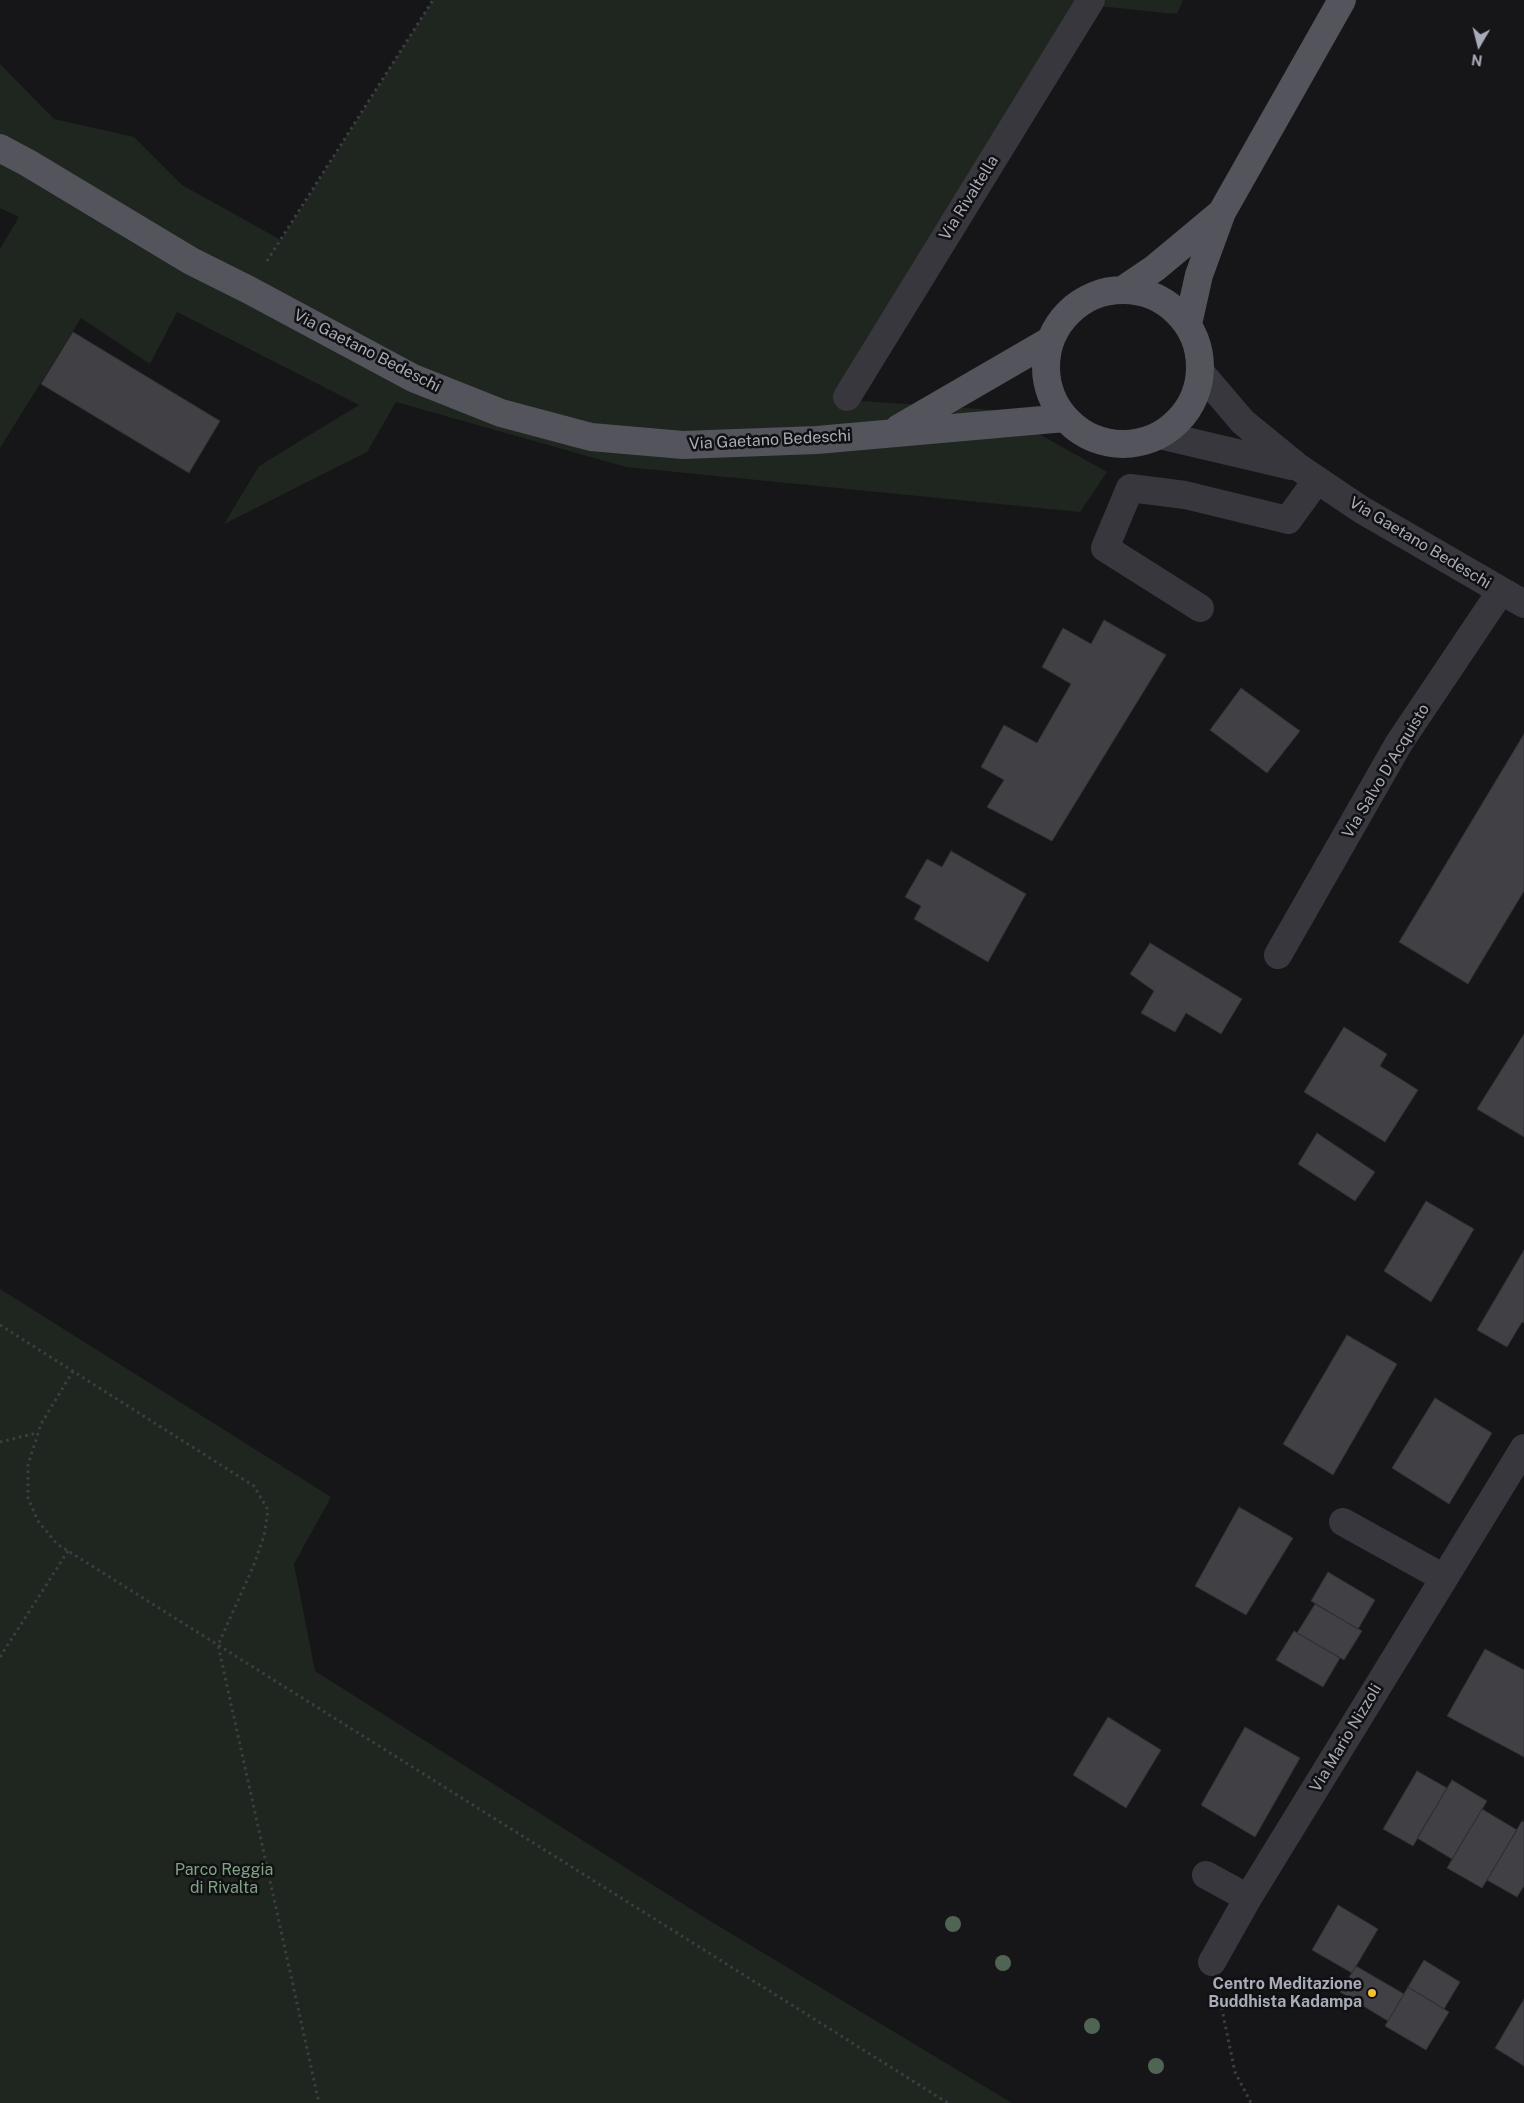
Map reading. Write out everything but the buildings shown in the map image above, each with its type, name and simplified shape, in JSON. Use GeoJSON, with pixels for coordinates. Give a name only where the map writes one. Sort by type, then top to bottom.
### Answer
{"type":"FeatureCollection","features":[{"type":"Feature","properties":{"kind":"main road"},"geometry":{"type":"LineString","coordinates":[[1188,324],[1199,275],[1222,212],[1342,0]]}},
{"type":"Feature","properties":{"kind":"main road","name":"Via Gaetano Bedeschi"},"geometry":{"type":"LineString","coordinates":[[0,148],[191,260],[413,378],[501,413],[591,437],[683,445],[817,440],[1065,418]]}},
{"type":"Feature","properties":{"kind":"main road"},"geometry":{"type":"LineString","coordinates":[[1124,289],[1154,268],[1222,212]]}},
{"type":"Feature","properties":{"kind":"main road"},"geometry":{"type":"LineString","coordinates":[[1124,289],[1148,293],[1170,305],[1188,324],[1198,347],[1201,374],[1194,398],[1190,404],[1179,420],[1160,435],[1138,443],[1114,444],[1092,438],[1072,426],[1054,402],[1044,365],[1049,341],[1060,320],[1078,302],[1100,292],[1124,289]]}},
{"type":"Feature","properties":{"kind":"main road","name":"Via Gaetano Bedeschi"},"geometry":{"type":"LineString","coordinates":[[889,433],[1049,341]]}},
{"type":"Feature","properties":{"kind":"street","name":"Via Rivaltella"},"geometry":{"type":"LineString","coordinates":[[847,397],[1091,0]]}},
{"type":"Feature","properties":{"kind":"street","name":"Via Gaetano Bedeschi"},"geometry":{"type":"LineString","coordinates":[[1201,374],[1244,422],[1308,473],[1362,510],[1512,598]]}},
{"type":"Feature","properties":{"kind":"street","name":"Via Gaetano Bedeschi"},"geometry":{"type":"LineString","coordinates":[[1160,435],[1308,473]]}},
{"type":"Feature","properties":{"kind":"street"},"geometry":{"type":"LineString","coordinates":[[1200,608],[1105,548],[1130,488],[1185,495],[1288,520],[1308,473]]}},
{"type":"Feature","properties":{"kind":"street","name":"Via Salvo D'Acquisto"},"geometry":{"type":"LineString","coordinates":[[1278,955],[1400,743],[1512,598]]}},
{"type":"Feature","properties":{"kind":"street","name":"Via Mario Nizzoli"},"geometry":{"type":"LineString","coordinates":[[1212,1962],[1248,1898],[1524,1448]]}},
{"type":"Feature","properties":{"kind":"street"},"geometry":{"type":"LineString","coordinates":[[1343,1522],[1444,1578]]}},
{"type":"Feature","properties":{"kind":"street"},"geometry":{"type":"LineString","coordinates":[[1206,1875],[1248,1898]]}},
{"type":"Feature","properties":{"kind":"path"},"geometry":{"type":"LineString","coordinates":[[249,290],[433,0]]}},
{"type":"Feature","properties":{"kind":"path"},"geometry":{"type":"LineString","coordinates":[[0,1325],[254,1486],[268,1510],[264,1536],[253,1566],[218,1645],[320,2103]]}},
{"type":"Feature","properties":{"kind":"path"},"geometry":{"type":"LineString","coordinates":[[73,1371],[41,1424],[28,1465],[28,1498],[38,1521],[57,1544],[948,2103]]}},
{"type":"Feature","properties":{"kind":"path"},"geometry":{"type":"LineString","coordinates":[[0,1442],[38,1433]]}},
{"type":"Feature","properties":{"kind":"path"},"geometry":{"type":"LineString","coordinates":[[0,1657],[68,1551]]}},
{"type":"Feature","properties":{"kind":"path"},"geometry":{"type":"LineString","coordinates":[[1212,1962],[1235,2072],[1251,2103]]}},
{"type":"Feature","properties":{"kind":"green space"},"geometry":{"type":"Polygon","coordinates":[[[433,0],[1183,0],[1177,14],[1088,5],[846,400],[996,410],[1107,472],[1080,512],[626,467],[396,402],[367,452],[224,524],[259,466],[359,405],[177,312],[150,364],[81,318],[0,448],[0,249],[19,217],[0,208],[0,64],[54,119],[134,137],[182,185],[281,240],[433,0]]]}},
{"type":"Feature","properties":{"kind":"green space","name":"Parco Reggia di Rivalta"},"geometry":{"type":"Polygon","coordinates":[[[0,1289],[331,1497],[294,1564],[315,1671],[702,1916],[1012,2103],[0,2103],[0,1289]]]}},
{"type":"Feature","properties":{"kind":"place","name":"Centro Meditazione Buddhista Kadampa"},"geometry":{"type":"Point","coordinates":[1372,1993]}}]}
